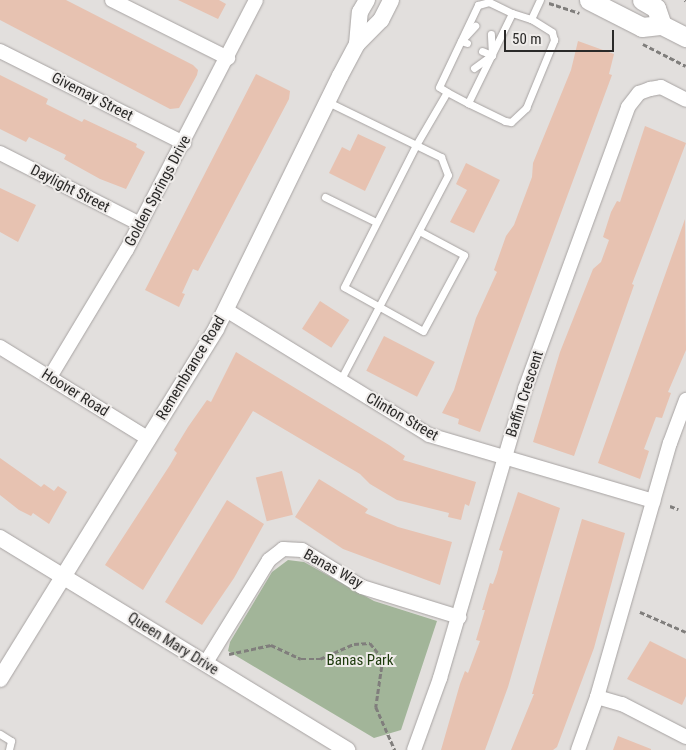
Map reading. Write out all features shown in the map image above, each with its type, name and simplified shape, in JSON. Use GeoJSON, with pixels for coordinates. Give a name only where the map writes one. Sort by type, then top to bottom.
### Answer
{"type":"FeatureCollection","features":[{"type":"Feature","properties":{"kind":"main road"},"geometry":{"type":"LineString","coordinates":[[589,0],[642,27],[662,25],[686,37]]}},
{"type":"Feature","properties":{"kind":"main road"},"geometry":{"type":"LineString","coordinates":[[642,0],[656,8],[662,25]]}},
{"type":"Feature","properties":{"kind":"street"},"geometry":{"type":"LineString","coordinates":[[112,0],[228,58]]}},
{"type":"Feature","properties":{"kind":"street","name":"Golden Springs Drive"},"geometry":{"type":"LineString","coordinates":[[50,378],[140,224],[184,143],[256,0]]}},
{"type":"Feature","properties":{"kind":"street","name":"Remembrance Road"},"geometry":{"type":"LineString","coordinates":[[357,44],[360,12],[367,0]]}},
{"type":"Feature","properties":{"kind":"street","name":"Remembrance Road"},"geometry":{"type":"LineString","coordinates":[[0,679],[149,439],[226,310],[357,44],[381,20],[391,0]]}},
{"type":"Feature","properties":{"kind":"street","name":"Givemay Street"},"geometry":{"type":"LineString","coordinates":[[0,51],[184,143]]}},
{"type":"Feature","properties":{"kind":"street","name":"Baffin Crescent"},"geometry":{"type":"LineString","coordinates":[[414,750],[459,617],[525,389],[628,107],[639,93],[650,89],[662,88],[686,100]]}},
{"type":"Feature","properties":{"kind":"street","name":"Daylight Street"},"geometry":{"type":"LineString","coordinates":[[0,153],[140,224]]}},
{"type":"Feature","properties":{"kind":"street","name":"Clinton Street"},"geometry":{"type":"LineString","coordinates":[[226,310],[429,435],[504,459],[653,502]]}},
{"type":"Feature","properties":{"kind":"street","name":"Hoover Road"},"geometry":{"type":"LineString","coordinates":[[0,347],[149,439]]}},
{"type":"Feature","properties":{"kind":"street"},"geometry":{"type":"LineString","coordinates":[[578,750],[598,697],[653,502],[686,400]]}},
{"type":"Feature","properties":{"kind":"street","name":"Queen Mary Drive"},"geometry":{"type":"LineString","coordinates":[[0,538],[347,750]]}},
{"type":"Feature","properties":{"kind":"street","name":"Banas Way"},"geometry":{"type":"LineString","coordinates":[[205,664],[269,560],[283,549],[302,550],[362,587],[459,617]]}},
{"type":"Feature","properties":{"kind":"street"},"geometry":{"type":"LineString","coordinates":[[598,697],[622,704],[686,737]]}},
{"type":"Feature","properties":{"kind":"lane"},"geometry":{"type":"LineString","coordinates":[[531,19],[540,0]]}},
{"type":"Feature","properties":{"kind":"lane"},"geometry":{"type":"LineString","coordinates":[[458,60],[464,42],[478,5],[489,2],[512,13],[531,19],[552,32],[554,40],[526,108],[511,122],[505,121],[439,87],[464,42],[475,26]]}},
{"type":"Feature","properties":{"kind":"lane"},"geometry":{"type":"LineString","coordinates":[[468,103],[512,13]]}},
{"type":"Feature","properties":{"kind":"lane"},"geometry":{"type":"LineString","coordinates":[[491,34],[492,55]]}},
{"type":"Feature","properties":{"kind":"lane"},"geometry":{"type":"LineString","coordinates":[[482,50],[492,55]]}},
{"type":"Feature","properties":{"kind":"lane"},"geometry":{"type":"LineString","coordinates":[[474,68],[492,55]]}},
{"type":"Feature","properties":{"kind":"lane"},"geometry":{"type":"LineString","coordinates":[[420,230],[464,255],[423,331],[344,287],[416,145],[447,92]]}},
{"type":"Feature","properties":{"kind":"lane"},"geometry":{"type":"LineString","coordinates":[[328,102],[440,157],[448,175],[340,381]]}},
{"type":"Feature","properties":{"kind":"lane"},"geometry":{"type":"LineString","coordinates":[[325,197],[376,222]]}},
{"type":"Feature","properties":{"kind":"lane"},"geometry":{"type":"LineString","coordinates":[[0,734],[11,741],[9,750]]}},
{"type":"Feature","properties":{"kind":"path"},"geometry":{"type":"LineString","coordinates":[[670,506],[678,509]]}},
{"type":"Feature","properties":{"kind":"path"},"geometry":{"type":"LineString","coordinates":[[640,612],[686,632]]}},
{"type":"Feature","properties":{"kind":"path"},"geometry":{"type":"LineString","coordinates":[[229,654],[270,644],[301,659],[320,659],[354,644],[370,644],[383,659],[376,706],[395,750]]}},
{"type":"Feature","properties":{"kind":"green space","name":"Banas Park"},"geometry":{"type":"Polygon","coordinates":[[[288,560],[304,562],[374,601],[437,621],[401,730],[374,738],[228,651],[230,642],[272,572],[288,560]]]}},
{"type":"Feature","properties":{"kind":"building"},"geometry":{"type":"Polygon","coordinates":[[[0,0],[66,0],[193,65],[198,70],[197,75],[179,108],[170,109],[0,20],[0,0]]]}},
{"type":"Feature","properties":{"kind":"building"},"geometry":{"type":"Polygon","coordinates":[[[178,0],[219,0],[226,4],[218,19],[178,0]]]}},
{"type":"Feature","properties":{"kind":"building"},"geometry":{"type":"Polygon","coordinates":[[[578,41],[614,54],[609,74],[612,75],[480,432],[458,424],[459,419],[442,413],[454,390],[476,318],[497,272],[494,270],[506,236],[514,225],[532,177],[533,163],[571,70],[578,41]]]}},
{"type":"Feature","properties":{"kind":"building"},"geometry":{"type":"Polygon","coordinates":[[[256,74],[290,91],[289,99],[198,271],[193,269],[182,293],[185,294],[179,307],[145,290],[256,74]]]}},
{"type":"Feature","properties":{"kind":"building"},"geometry":{"type":"Polygon","coordinates":[[[0,75],[48,99],[46,104],[82,122],[84,119],[137,144],[136,147],[145,152],[126,189],[100,179],[64,159],[66,155],[29,137],[26,142],[0,129],[0,75]]]}},
{"type":"Feature","properties":{"kind":"building"},"geometry":{"type":"Polygon","coordinates":[[[645,126],[686,143],[632,284],[634,285],[574,456],[533,442],[560,352],[593,269],[601,262],[609,240],[603,237],[611,212],[617,201],[620,202],[645,126]]]}},
{"type":"Feature","properties":{"kind":"building"},"geometry":{"type":"Polygon","coordinates":[[[358,134],[386,147],[365,191],[329,173],[342,147],[350,151],[358,134]]]}},
{"type":"Feature","properties":{"kind":"building"},"geometry":{"type":"Polygon","coordinates":[[[466,163],[500,180],[474,233],[450,222],[467,190],[456,184],[466,163]]]}},
{"type":"Feature","properties":{"kind":"building"},"geometry":{"type":"Polygon","coordinates":[[[0,188],[36,205],[18,242],[0,232],[0,188]]]}},
{"type":"Feature","properties":{"kind":"building"},"geometry":{"type":"Polygon","coordinates":[[[685,219],[686,350],[668,392],[671,393],[662,418],[656,417],[644,449],[649,451],[640,479],[598,463],[685,219]]]}},
{"type":"Feature","properties":{"kind":"building"},"geometry":{"type":"Polygon","coordinates":[[[320,301],[349,320],[331,348],[302,329],[320,301]]]}},
{"type":"Feature","properties":{"kind":"building"},"geometry":{"type":"Polygon","coordinates":[[[384,336],[435,362],[417,397],[366,371],[384,336]]]}},
{"type":"Feature","properties":{"kind":"building"},"geometry":{"type":"Polygon","coordinates":[[[236,352],[389,445],[405,456],[403,460],[476,482],[469,506],[465,504],[461,520],[448,517],[449,513],[397,500],[370,484],[360,474],[253,411],[143,590],[105,565],[170,465],[177,453],[174,450],[188,427],[207,400],[211,402],[236,352]]]}},
{"type":"Feature","properties":{"kind":"building"},"geometry":{"type":"Polygon","coordinates":[[[0,458],[41,487],[44,484],[54,491],[58,486],[67,492],[49,524],[33,513],[31,516],[19,510],[0,495],[0,458]]]}},
{"type":"Feature","properties":{"kind":"building"},"geometry":{"type":"Polygon","coordinates":[[[282,471],[293,515],[267,521],[256,478],[282,471]]]}},
{"type":"Feature","properties":{"kind":"building"},"geometry":{"type":"Polygon","coordinates":[[[319,479],[368,509],[365,513],[398,527],[452,542],[440,585],[343,549],[295,517],[319,479]]]}},
{"type":"Feature","properties":{"kind":"building"},"geometry":{"type":"Polygon","coordinates":[[[518,492],[560,508],[508,687],[485,750],[441,750],[460,684],[465,671],[468,673],[480,641],[476,640],[485,610],[482,610],[490,583],[493,584],[497,573],[503,551],[499,550],[518,492]]]}},
{"type":"Feature","properties":{"kind":"building"},"geometry":{"type":"Polygon","coordinates":[[[227,500],[264,524],[234,578],[202,625],[165,602],[227,500]]]}},
{"type":"Feature","properties":{"kind":"building"},"geometry":{"type":"Polygon","coordinates":[[[582,519],[625,533],[594,648],[557,747],[553,750],[511,750],[534,694],[532,694],[582,519]]]}},
{"type":"Feature","properties":{"kind":"building"},"geometry":{"type":"Polygon","coordinates":[[[650,641],[686,659],[686,696],[682,705],[627,679],[650,641]]]}},
{"type":"Feature","properties":{"kind":"building"},"geometry":{"type":"Polygon","coordinates":[[[618,736],[651,749],[651,750],[613,750],[618,736]]]}}]}
